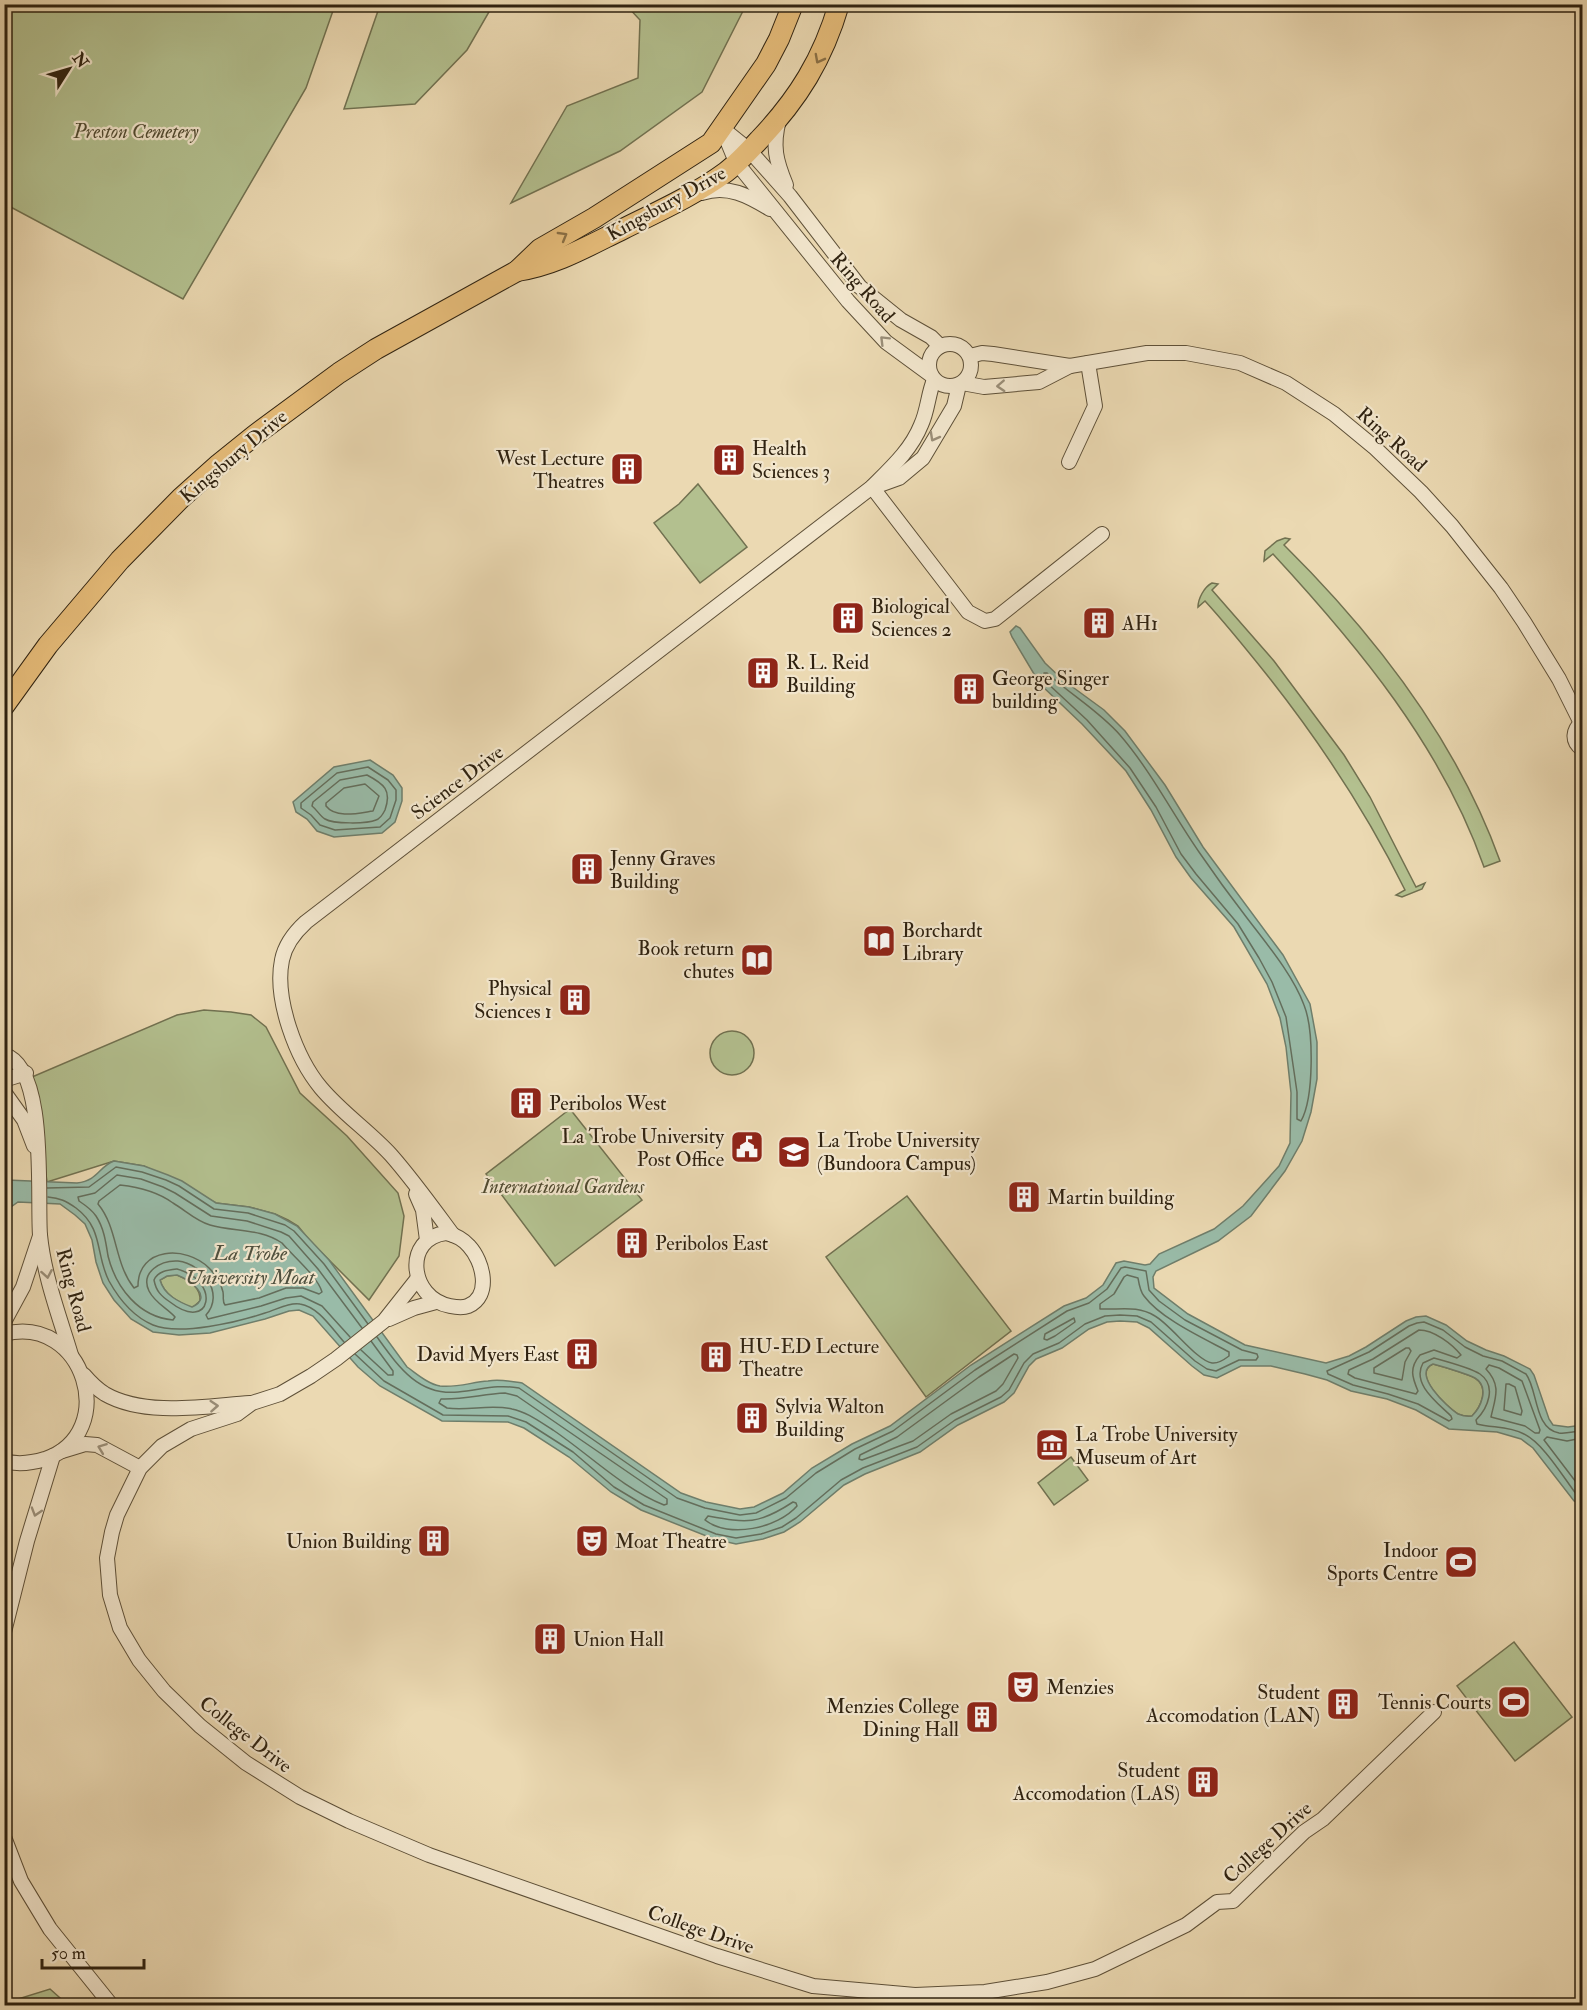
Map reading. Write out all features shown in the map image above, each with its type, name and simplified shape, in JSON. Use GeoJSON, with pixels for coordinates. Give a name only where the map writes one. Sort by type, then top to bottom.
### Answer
{"type":"FeatureCollection","features":[{"type":"Feature","properties":{"kind":"main road","name":"Kingsbury Drive"},"geometry":{"type":"LineString","coordinates":[[4,706],[48,645],[104,577],[149,530],[219,464],[348,367],[376,349],[518,271],[540,249],[594,218],[711,143],[766,64],[793,4]]}},
{"type":"Feature","properties":{"kind":"main road","name":"Kingsbury Drive"},"geometry":{"type":"LineString","coordinates":[[518,271],[542,267],[568,256],[673,204],[727,171],[780,118],[808,79],[824,48],[839,4]]}},
{"type":"Feature","properties":{"kind":"street","name":"Ring Road"},"geometry":{"type":"LineString","coordinates":[[780,118],[774,137],[775,152],[790,196]]}},
{"type":"Feature","properties":{"kind":"street","name":"Ring Road"},"geometry":{"type":"LineString","coordinates":[[722,128],[777,213],[848,301],[886,342],[933,377]]}},
{"type":"Feature","properties":{"kind":"street","name":"Ring Road"},"geometry":{"type":"LineString","coordinates":[[742,156],[790,196],[865,291],[901,320],[931,337],[940,346]]}},
{"type":"Feature","properties":{"kind":"street","name":"Ring Road"},"geometry":{"type":"LineString","coordinates":[[673,204],[713,189],[747,194],[777,213]]}},
{"type":"Feature","properties":{"kind":"street"},"geometry":{"type":"LineString","coordinates":[[956,344],[963,347],[970,356],[972,362],[970,374],[961,384],[943,385],[933,377],[929,366],[930,358],[940,346],[956,344]]}},
{"type":"Feature","properties":{"kind":"street","name":"Ring Road"},"geometry":{"type":"LineString","coordinates":[[970,356],[982,353],[993,354],[1070,366]]}},
{"type":"Feature","properties":{"kind":"street","name":"Ring Road"},"geometry":{"type":"LineString","coordinates":[[961,384],[984,387],[1039,382],[1070,366],[1147,353],[1186,353],[1218,357],[1267,373],[1334,414],[1374,447],[1421,492],[1501,588],[1559,679],[1582,723]]}},
{"type":"Feature","properties":{"kind":"street"},"geometry":{"type":"LineString","coordinates":[[1070,462],[1095,406],[1088,363]]}},
{"type":"Feature","properties":{"kind":"street","name":"Science Drive"},"geometry":{"type":"LineString","coordinates":[[453,1235],[406,1173],[372,1137],[338,1107],[320,1087],[305,1064],[287,1020],[280,991],[282,959],[292,937],[306,922],[872,487],[910,447],[922,424],[933,377]]}},
{"type":"Feature","properties":{"kind":"street","name":"Science Drive"},"geometry":{"type":"LineString","coordinates":[[872,487],[899,478],[922,458],[954,406],[961,384]]}},
{"type":"Feature","properties":{"kind":"street"},"geometry":{"type":"LineString","coordinates":[[910,447],[922,458]]}},
{"type":"Feature","properties":{"kind":"street"},"geometry":{"type":"LineString","coordinates":[[872,487],[968,612],[985,621],[995,619],[1102,534]]}},
{"type":"Feature","properties":{"kind":"street"},"geometry":{"type":"LineString","coordinates":[[1582,723],[1574,734],[1576,743],[1582,749]]}},
{"type":"Feature","properties":{"kind":"street"},"geometry":{"type":"LineString","coordinates":[[4,1080],[26,1073],[12,1057],[5,1055]]}},
{"type":"Feature","properties":{"kind":"street","name":"Ring Road"},"geometry":{"type":"LineString","coordinates":[[26,1073],[37,1125],[40,1234],[49,1286],[71,1354]]}},
{"type":"Feature","properties":{"kind":"street","name":"Ring Road"},"geometry":{"type":"LineString","coordinates":[[4,1092],[24,1120],[32,1138],[39,1166]]}},
{"type":"Feature","properties":{"kind":"street","name":"Science Drive"},"geometry":{"type":"LineString","coordinates":[[406,1173],[423,1210],[427,1240]]}},
{"type":"Feature","properties":{"kind":"street"},"geometry":{"type":"LineString","coordinates":[[446,1233],[470,1247],[477,1256],[484,1280],[477,1300],[466,1307],[452,1306],[436,1302],[422,1288],[418,1278],[417,1263],[418,1254],[427,1240],[437,1234],[446,1233]]}},
{"type":"Feature","properties":{"kind":"street","name":"Ring Road"},"geometry":{"type":"LineString","coordinates":[[4,1322],[23,1287],[40,1234]]}},
{"type":"Feature","properties":{"kind":"street","name":"College Drive"},"geometry":{"type":"LineString","coordinates":[[84,1375],[106,1394],[130,1403],[176,1408],[252,1403],[280,1394],[340,1355],[384,1321],[418,1278]]}},
{"type":"Feature","properties":{"kind":"street","name":"College Drive"},"geometry":{"type":"LineString","coordinates":[[384,1321],[414,1308],[436,1302]]}},
{"type":"Feature","properties":{"kind":"street"},"geometry":{"type":"LineString","coordinates":[[4,1334],[29,1332],[45,1336],[59,1344],[71,1354],[84,1375],[88,1396],[85,1418],[75,1437],[56,1454],[27,1541],[4,1632]]}},
{"type":"Feature","properties":{"kind":"street","name":"College Drive"},"geometry":{"type":"LineString","coordinates":[[252,1403],[237,1414],[191,1429],[162,1446],[140,1468],[117,1515],[108,1558],[110,1595],[120,1628],[139,1660],[164,1691],[200,1726],[246,1763],[278,1785],[349,1821],[429,1855],[717,1956],[813,1986],[890,1994],[985,1992],[1047,1982],[1095,1969],[1186,1925],[1217,1902],[1233,1901],[1304,1832],[1323,1819],[1434,1712]]}},
{"type":"Feature","properties":{"kind":"street"},"geometry":{"type":"LineString","coordinates":[[4,1461],[33,1463],[85,1444],[97,1445],[140,1468]]}},
{"type":"Feature","properties":{"kind":"street"},"geometry":{"type":"LineString","coordinates":[[4,1555],[4,1603]]}},
{"type":"Feature","properties":{"kind":"street"},"geometry":{"type":"LineString","coordinates":[[4,1837],[21,1881],[50,1929],[112,2006]]}},
{"type":"Feature","properties":{"kind":"green space"},"geometry":{"type":"Polygon","coordinates":[[[380,4],[493,5],[467,50],[415,104],[344,109],[380,4]]]}},
{"type":"Feature","properties":{"kind":"green space","name":"Preston Cemetery"},"geometry":{"type":"Polygon","coordinates":[[[4,5],[335,5],[306,88],[183,299],[5,204],[4,5]]]}},
{"type":"Feature","properties":{"kind":"green space"},"geometry":{"type":"Polygon","coordinates":[[[626,5],[746,5],[702,92],[620,151],[511,203],[567,106],[638,78],[640,20],[626,5]]]}},
{"type":"Feature","properties":{"kind":"green space"},"geometry":{"type":"Polygon","coordinates":[[[698,484],[747,547],[700,583],[654,523],[679,504],[698,484]]]}},
{"type":"Feature","properties":{"kind":"green space"},"geometry":{"type":"Polygon","coordinates":[[[1290,539],[1284,545],[1350,615],[1410,691],[1461,774],[1500,861],[1484,867],[1445,780],[1395,700],[1366,662],[1273,554],[1264,561],[1265,551],[1277,541],[1290,539]]]}},
{"type":"Feature","properties":{"kind":"green space"},"geometry":{"type":"Polygon","coordinates":[[[1212,583],[1218,584],[1212,590],[1274,661],[1344,755],[1370,797],[1416,887],[1425,883],[1422,889],[1402,897],[1396,895],[1405,890],[1375,833],[1324,752],[1287,700],[1221,619],[1205,601],[1198,607],[1206,587],[1212,583]]]}},
{"type":"Feature","properties":{"kind":"green space"},"geometry":{"type":"Polygon","coordinates":[[[204,1010],[251,1015],[266,1027],[300,1093],[347,1136],[398,1193],[404,1216],[399,1256],[369,1300],[298,1226],[275,1214],[249,1207],[216,1203],[144,1166],[114,1161],[47,1182],[32,1077],[177,1015],[204,1010]]]}},
{"type":"Feature","properties":{"kind":"green space"},"geometry":{"type":"Polygon","coordinates":[[[732,1031],[748,1037],[754,1053],[748,1069],[732,1075],[716,1069],[710,1053],[716,1037],[732,1031]]]}},
{"type":"Feature","properties":{"kind":"green space","name":"International Gardens"},"geometry":{"type":"Polygon","coordinates":[[[570,1109],[642,1200],[555,1266],[486,1174],[570,1109]]]}},
{"type":"Feature","properties":{"kind":"green space"},"geometry":{"type":"Polygon","coordinates":[[[907,1196],[1011,1331],[926,1397],[826,1257],[907,1196]]]}},
{"type":"Feature","properties":{"kind":"green space"},"geometry":{"type":"Polygon","coordinates":[[[177,1275],[190,1282],[199,1292],[200,1301],[192,1308],[172,1297],[162,1285],[160,1280],[167,1276],[177,1275]]]}},
{"type":"Feature","properties":{"kind":"green space"},"geometry":{"type":"Polygon","coordinates":[[[1433,1364],[1466,1374],[1480,1382],[1482,1397],[1472,1416],[1458,1414],[1446,1405],[1433,1390],[1426,1375],[1427,1369],[1433,1364]]]}},
{"type":"Feature","properties":{"kind":"green space"},"geometry":{"type":"Polygon","coordinates":[[[1071,1457],[1088,1480],[1054,1505],[1038,1483],[1071,1457]]]}},
{"type":"Feature","properties":{"kind":"green space","name":"Tennis Courts"},"geometry":{"type":"Polygon","coordinates":[[[1514,1642],[1572,1717],[1515,1761],[1457,1686],[1514,1642]]]}},
{"type":"Feature","properties":{"kind":"green space"},"geometry":{"type":"Polygon","coordinates":[[[50,1989],[68,2005],[19,2005],[18,1999],[50,1989]]]}},
{"type":"Feature","properties":{"kind":"water","name":"La Trobe University Moat"},"geometry":{"type":"Polygon","coordinates":[[[1016,626],[1020,628],[1045,663],[1063,680],[1104,710],[1125,731],[1165,785],[1203,847],[1283,955],[1310,1004],[1317,1042],[1317,1079],[1311,1112],[1302,1141],[1285,1171],[1251,1216],[1218,1241],[1156,1271],[1153,1277],[1154,1288],[1188,1314],[1245,1345],[1326,1363],[1349,1356],[1416,1317],[1426,1316],[1446,1325],[1467,1341],[1530,1369],[1553,1425],[1568,1427],[1582,1425],[1582,1505],[1574,1501],[1533,1448],[1521,1439],[1497,1432],[1449,1429],[1416,1410],[1387,1399],[1351,1391],[1327,1380],[1271,1366],[1241,1366],[1217,1378],[1204,1375],[1149,1328],[1137,1322],[1120,1321],[1107,1322],[1089,1329],[1062,1348],[1036,1359],[1029,1366],[1014,1393],[1004,1402],[958,1425],[920,1452],[844,1485],[800,1522],[784,1532],[736,1544],[714,1539],[641,1510],[611,1492],[569,1457],[524,1428],[508,1422],[442,1421],[380,1386],[358,1367],[313,1316],[299,1310],[210,1333],[179,1335],[153,1332],[131,1319],[114,1300],[103,1283],[92,1240],[85,1224],[60,1204],[18,1202],[11,1207],[5,1232],[5,1178],[7,1180],[77,1183],[90,1179],[114,1161],[144,1166],[182,1181],[216,1203],[249,1207],[275,1214],[297,1226],[329,1260],[407,1367],[431,1383],[440,1386],[458,1386],[505,1380],[522,1383],[681,1493],[706,1502],[740,1509],[754,1507],[783,1493],[812,1468],[852,1444],[890,1426],[971,1365],[1064,1306],[1086,1298],[1103,1285],[1116,1263],[1124,1261],[1150,1264],[1159,1254],[1214,1229],[1243,1206],[1279,1166],[1290,1143],[1291,1093],[1286,1047],[1280,1018],[1267,984],[1234,927],[1191,878],[1176,857],[1151,810],[1126,771],[1040,684],[1010,632],[1016,626]],[[177,1275],[167,1276],[160,1280],[162,1285],[173,1297],[192,1307],[201,1298],[198,1289],[177,1275]],[[1433,1364],[1427,1368],[1426,1375],[1433,1390],[1458,1414],[1472,1416],[1482,1397],[1480,1382],[1466,1374],[1433,1364]]]}},
{"type":"Feature","properties":{"kind":"water"},"geometry":{"type":"Polygon","coordinates":[[[370,760],[393,775],[402,788],[402,801],[395,822],[382,833],[334,837],[317,831],[307,819],[296,812],[293,802],[334,767],[370,760]]]}},
{"type":"Feature","properties":{"kind":"place","name":"Health Sciences 3"},"geometry":{"type":"Point","coordinates":[729,460]}},
{"type":"Feature","properties":{"kind":"place","name":"West Lecture Theatres"},"geometry":{"type":"Point","coordinates":[627,469]}},
{"type":"Feature","properties":{"kind":"place","name":"Biological Sciences 2"},"geometry":{"type":"Point","coordinates":[848,618]}},
{"type":"Feature","properties":{"kind":"place","name":"AH1"},"geometry":{"type":"Point","coordinates":[1099,623]}},
{"type":"Feature","properties":{"kind":"place","name":"R. L. Reid Building"},"geometry":{"type":"Point","coordinates":[763,673]}},
{"type":"Feature","properties":{"kind":"place","name":"George Singer building"},"geometry":{"type":"Point","coordinates":[969,689]}},
{"type":"Feature","properties":{"kind":"place","name":"Jenny Graves Building"},"geometry":{"type":"Point","coordinates":[587,869]}},
{"type":"Feature","properties":{"kind":"place","name":"Borchardt Library"},"geometry":{"type":"Point","coordinates":[879,941]}},
{"type":"Feature","properties":{"kind":"place","name":"Book return chutes"},"geometry":{"type":"Point","coordinates":[757,960]}},
{"type":"Feature","properties":{"kind":"place","name":"Physical Sciences 1"},"geometry":{"type":"Point","coordinates":[575,1000]}},
{"type":"Feature","properties":{"kind":"place","name":"Peribolos West"},"geometry":{"type":"Point","coordinates":[526,1103]}},
{"type":"Feature","properties":{"kind":"place","name":"La Trobe University Post Office"},"geometry":{"type":"Point","coordinates":[747,1147]}},
{"type":"Feature","properties":{"kind":"place","name":"La Trobe University (Bundoora Campus)"},"geometry":{"type":"Point","coordinates":[794,1152]}},
{"type":"Feature","properties":{"kind":"place","name":"Martin building"},"geometry":{"type":"Point","coordinates":[1024,1197]}},
{"type":"Feature","properties":{"kind":"place","name":"Peribolos East"},"geometry":{"type":"Point","coordinates":[632,1243]}},
{"type":"Feature","properties":{"kind":"place","name":"David Myers East"},"geometry":{"type":"Point","coordinates":[582,1354]}},
{"type":"Feature","properties":{"kind":"place","name":"HU-ED Lecture Theatre"},"geometry":{"type":"Point","coordinates":[716,1357]}},
{"type":"Feature","properties":{"kind":"place","name":"Sylvia Walton Building"},"geometry":{"type":"Point","coordinates":[752,1418]}},
{"type":"Feature","properties":{"kind":"place","name":"La Trobe University Museum of Art"},"geometry":{"type":"Point","coordinates":[1052,1445]}},
{"type":"Feature","properties":{"kind":"place","name":"Union Building"},"geometry":{"type":"Point","coordinates":[434,1541]}},
{"type":"Feature","properties":{"kind":"place","name":"Moat Theatre"},"geometry":{"type":"Point","coordinates":[592,1541]}},
{"type":"Feature","properties":{"kind":"place","name":"Indoor Sports Centre"},"geometry":{"type":"Point","coordinates":[1461,1562]}},
{"type":"Feature","properties":{"kind":"place","name":"Union Hall"},"geometry":{"type":"Point","coordinates":[550,1639]}},
{"type":"Feature","properties":{"kind":"place","name":"Menzies"},"geometry":{"type":"Point","coordinates":[1023,1687]}},
{"type":"Feature","properties":{"kind":"place","name":"Tennis Courts"},"geometry":{"type":"Point","coordinates":[1514,1702]}},
{"type":"Feature","properties":{"kind":"place","name":"Student Accomodation (LAN)"},"geometry":{"type":"Point","coordinates":[1343,1704]}},
{"type":"Feature","properties":{"kind":"place","name":"Menzies College Dining Hall"},"geometry":{"type":"Point","coordinates":[982,1717]}},
{"type":"Feature","properties":{"kind":"place","name":"Student Accomodation (LAS)"},"geometry":{"type":"Point","coordinates":[1203,1782]}}]}
